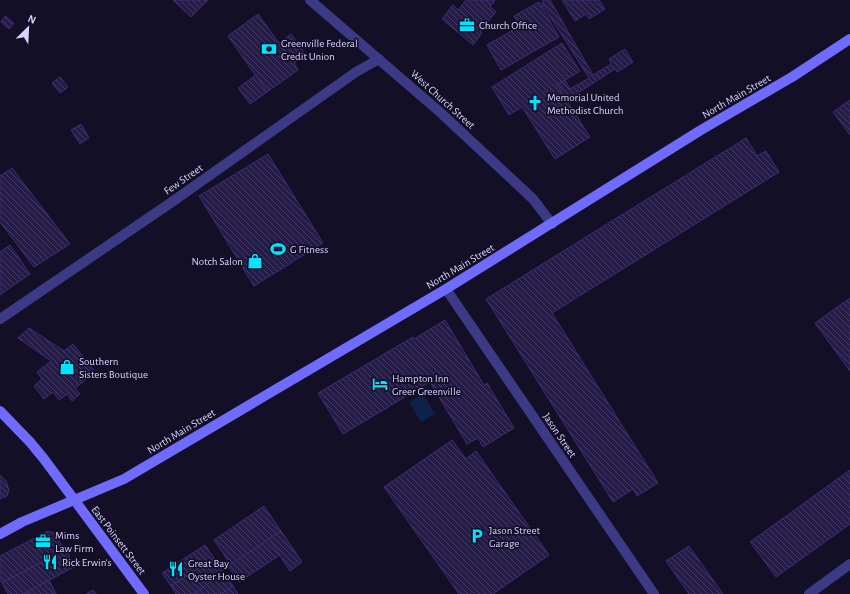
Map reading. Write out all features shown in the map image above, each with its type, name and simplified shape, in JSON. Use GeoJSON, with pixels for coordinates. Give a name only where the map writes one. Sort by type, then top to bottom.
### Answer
{"type":"FeatureCollection","features":[{"type":"Feature","properties":{"kind":"main road","name":"North Main Street"},"geometry":{"type":"LineString","coordinates":[[0,534],[22,522],[124,479],[446,289],[701,130],[792,77],[850,39]]}},
{"type":"Feature","properties":{"kind":"main road","name":"East Poinsett Street"},"geometry":{"type":"LineString","coordinates":[[0,411],[30,442],[144,594]]}},
{"type":"Feature","properties":{"kind":"street","name":"West Church Street"},"geometry":{"type":"LineString","coordinates":[[310,0],[441,112],[533,200],[552,224]]}},
{"type":"Feature","properties":{"kind":"street","name":"Few Street"},"geometry":{"type":"LineString","coordinates":[[0,319],[356,72],[379,59]]}},
{"type":"Feature","properties":{"kind":"street","name":"Jason Street"},"geometry":{"type":"LineString","coordinates":[[446,289],[654,594]]}},
{"type":"Feature","properties":{"kind":"street"},"geometry":{"type":"LineString","coordinates":[[809,594],[850,564]]}},
{"type":"Feature","properties":{"kind":"water"},"geometry":{"type":"Polygon","coordinates":[[[423,394],[435,414],[421,422],[409,402],[423,394]]]}},
{"type":"Feature","properties":{"kind":"building"},"geometry":{"type":"Polygon","coordinates":[[[173,0],[208,0],[191,17],[173,0]]]}},
{"type":"Feature","properties":{"kind":"building","name":"Church Office"},"geometry":{"type":"Polygon","coordinates":[[[466,0],[495,0],[490,7],[496,12],[480,31],[482,33],[473,45],[442,19],[453,5],[458,10],[466,0]]]}},
{"type":"Feature","properties":{"kind":"building"},"geometry":{"type":"Polygon","coordinates":[[[543,0],[550,0],[593,75],[611,64],[609,59],[625,49],[633,62],[617,72],[615,69],[567,100],[557,85],[565,80],[570,89],[589,78],[542,4],[543,0]]]}},
{"type":"Feature","properties":{"kind":"building"},"geometry":{"type":"Polygon","coordinates":[[[562,0],[599,0],[605,9],[589,19],[586,14],[575,21],[562,0]]]}},
{"type":"Feature","properties":{"kind":"building"},"geometry":{"type":"Polygon","coordinates":[[[539,2],[559,37],[501,70],[487,45],[520,26],[514,16],[539,2]]]}},
{"type":"Feature","properties":{"kind":"building","name":"Greenville Federal Credit Union"},"geometry":{"type":"Polygon","coordinates":[[[258,14],[279,43],[291,34],[306,55],[294,63],[298,70],[267,92],[228,36],[258,14]]]}},
{"type":"Feature","properties":{"kind":"building"},"geometry":{"type":"Polygon","coordinates":[[[5,16],[14,23],[9,29],[1,22],[5,16]]]}},
{"type":"Feature","properties":{"kind":"building","name":"Memorial United Methodist Church"},"geometry":{"type":"Polygon","coordinates":[[[562,43],[580,71],[557,85],[590,137],[555,159],[522,107],[509,115],[492,87],[562,43]]]}},
{"type":"Feature","properties":{"kind":"building"},"geometry":{"type":"Polygon","coordinates":[[[256,75],[267,92],[250,104],[238,88],[256,75]]]}},
{"type":"Feature","properties":{"kind":"building"},"geometry":{"type":"Polygon","coordinates":[[[60,77],[68,87],[60,93],[52,83],[60,77]]]}},
{"type":"Feature","properties":{"kind":"building"},"geometry":{"type":"Polygon","coordinates":[[[850,100],[850,135],[833,112],[850,100]]]}},
{"type":"Feature","properties":{"kind":"building"},"geometry":{"type":"Polygon","coordinates":[[[81,124],[89,138],[80,144],[71,130],[81,124]]]}},
{"type":"Feature","properties":{"kind":"building"},"geometry":{"type":"Polygon","coordinates":[[[746,138],[757,156],[766,151],[779,172],[552,313],[658,483],[637,496],[633,489],[613,502],[486,299],[746,138]]]}},
{"type":"Feature","properties":{"kind":"building"},"geometry":{"type":"Polygon","coordinates":[[[268,154],[323,243],[254,286],[199,196],[268,154]]]}},
{"type":"Feature","properties":{"kind":"building"},"geometry":{"type":"Polygon","coordinates":[[[12,168],[70,244],[34,267],[0,222],[0,176],[12,168]]]}},
{"type":"Feature","properties":{"kind":"building"},"geometry":{"type":"Polygon","coordinates":[[[10,245],[30,274],[0,295],[0,252],[10,245]]]}},
{"type":"Feature","properties":{"kind":"building"},"geometry":{"type":"Polygon","coordinates":[[[850,298],[850,371],[815,323],[850,298]]]}},
{"type":"Feature","properties":{"kind":"building","name":"Hampton Inn Greer Greenville"},"geometry":{"type":"Polygon","coordinates":[[[445,320],[484,385],[487,383],[514,428],[483,447],[478,438],[467,444],[430,382],[343,434],[318,393],[413,337],[414,339],[445,320]]]}},
{"type":"Feature","properties":{"kind":"building","name":"Southern Sisters Boutique"},"geometry":{"type":"Polygon","coordinates":[[[29,328],[64,351],[73,344],[95,372],[75,388],[80,394],[72,401],[67,394],[59,400],[53,392],[44,399],[34,386],[42,379],[37,372],[51,361],[18,338],[29,328]]]}},
{"type":"Feature","properties":{"kind":"building","name":"Jason Street Garage"},"geometry":{"type":"Polygon","coordinates":[[[452,440],[466,459],[476,451],[549,555],[493,594],[475,594],[473,592],[470,594],[459,594],[384,487],[452,440]]]}},
{"type":"Feature","properties":{"kind":"building"},"geometry":{"type":"Polygon","coordinates":[[[850,470],[850,524],[776,577],[750,542],[850,470]]]}},
{"type":"Feature","properties":{"kind":"building"},"geometry":{"type":"Polygon","coordinates":[[[0,475],[6,481],[9,490],[7,496],[0,499],[0,475]]]}},
{"type":"Feature","properties":{"kind":"building"},"geometry":{"type":"Polygon","coordinates":[[[264,506],[281,531],[231,565],[214,540],[264,506]]]}},
{"type":"Feature","properties":{"kind":"building"},"geometry":{"type":"Polygon","coordinates":[[[48,531],[54,533],[65,550],[2,583],[0,579],[0,556],[48,531]]]}},
{"type":"Feature","properties":{"kind":"building"},"geometry":{"type":"Polygon","coordinates":[[[281,531],[302,562],[290,571],[269,539],[281,531]]]}},
{"type":"Feature","properties":{"kind":"building"},"geometry":{"type":"Polygon","coordinates":[[[269,539],[280,555],[239,582],[228,566],[269,539]]]}},
{"type":"Feature","properties":{"kind":"building"},"geometry":{"type":"Polygon","coordinates":[[[205,545],[214,558],[171,586],[162,573],[205,545]]]}},
{"type":"Feature","properties":{"kind":"building"},"geometry":{"type":"Polygon","coordinates":[[[689,546],[723,594],[689,594],[666,561],[689,546]]]}},
{"type":"Feature","properties":{"kind":"building"},"geometry":{"type":"Polygon","coordinates":[[[65,550],[76,566],[23,594],[8,594],[2,583],[65,550]]]}},
{"type":"Feature","properties":{"kind":"building"},"geometry":{"type":"Polygon","coordinates":[[[214,558],[224,573],[193,594],[176,594],[171,586],[214,558]]]}},
{"type":"Feature","properties":{"kind":"building"},"geometry":{"type":"Polygon","coordinates":[[[224,573],[233,586],[221,594],[193,594],[224,573]]]}},
{"type":"Feature","properties":{"kind":"building"},"geometry":{"type":"Polygon","coordinates":[[[49,580],[56,594],[23,594],[35,588],[49,580]]]}},
{"type":"Feature","properties":{"kind":"building"},"geometry":{"type":"Polygon","coordinates":[[[233,586],[238,594],[221,594],[233,586]]]}},
{"type":"Feature","properties":{"kind":"building"},"geometry":{"type":"Polygon","coordinates":[[[93,590],[96,594],[86,594],[93,590]]]}},
{"type":"Feature","properties":{"kind":"place","name":"Church Office"},"geometry":{"type":"Point","coordinates":[467,25]}},
{"type":"Feature","properties":{"kind":"place","name":"Greenville Federal Credit Union"},"geometry":{"type":"Point","coordinates":[269,49]}},
{"type":"Feature","properties":{"kind":"place","name":"Memorial United Methodist Church"},"geometry":{"type":"Point","coordinates":[535,103]}},
{"type":"Feature","properties":{"kind":"place","name":"G Fitness"},"geometry":{"type":"Point","coordinates":[278,249]}},
{"type":"Feature","properties":{"kind":"place","name":"Notch Salon"},"geometry":{"type":"Point","coordinates":[255,261]}},
{"type":"Feature","properties":{"kind":"place","name":"Southern Sisters Boutique"},"geometry":{"type":"Point","coordinates":[67,367]}},
{"type":"Feature","properties":{"kind":"place","name":"Hampton Inn Greer Greenville"},"geometry":{"type":"Point","coordinates":[380,384]}},
{"type":"Feature","properties":{"kind":"place","name":"Jason Street Garage"},"geometry":{"type":"Point","coordinates":[477,536]}},
{"type":"Feature","properties":{"kind":"place","name":"Mims Law Firm"},"geometry":{"type":"Point","coordinates":[43,541]}},
{"type":"Feature","properties":{"kind":"place","name":"Rick Erwin's"},"geometry":{"type":"Point","coordinates":[50,562]}},
{"type":"Feature","properties":{"kind":"place","name":"Great Bay Oyster House"},"geometry":{"type":"Point","coordinates":[176,569]}}]}
